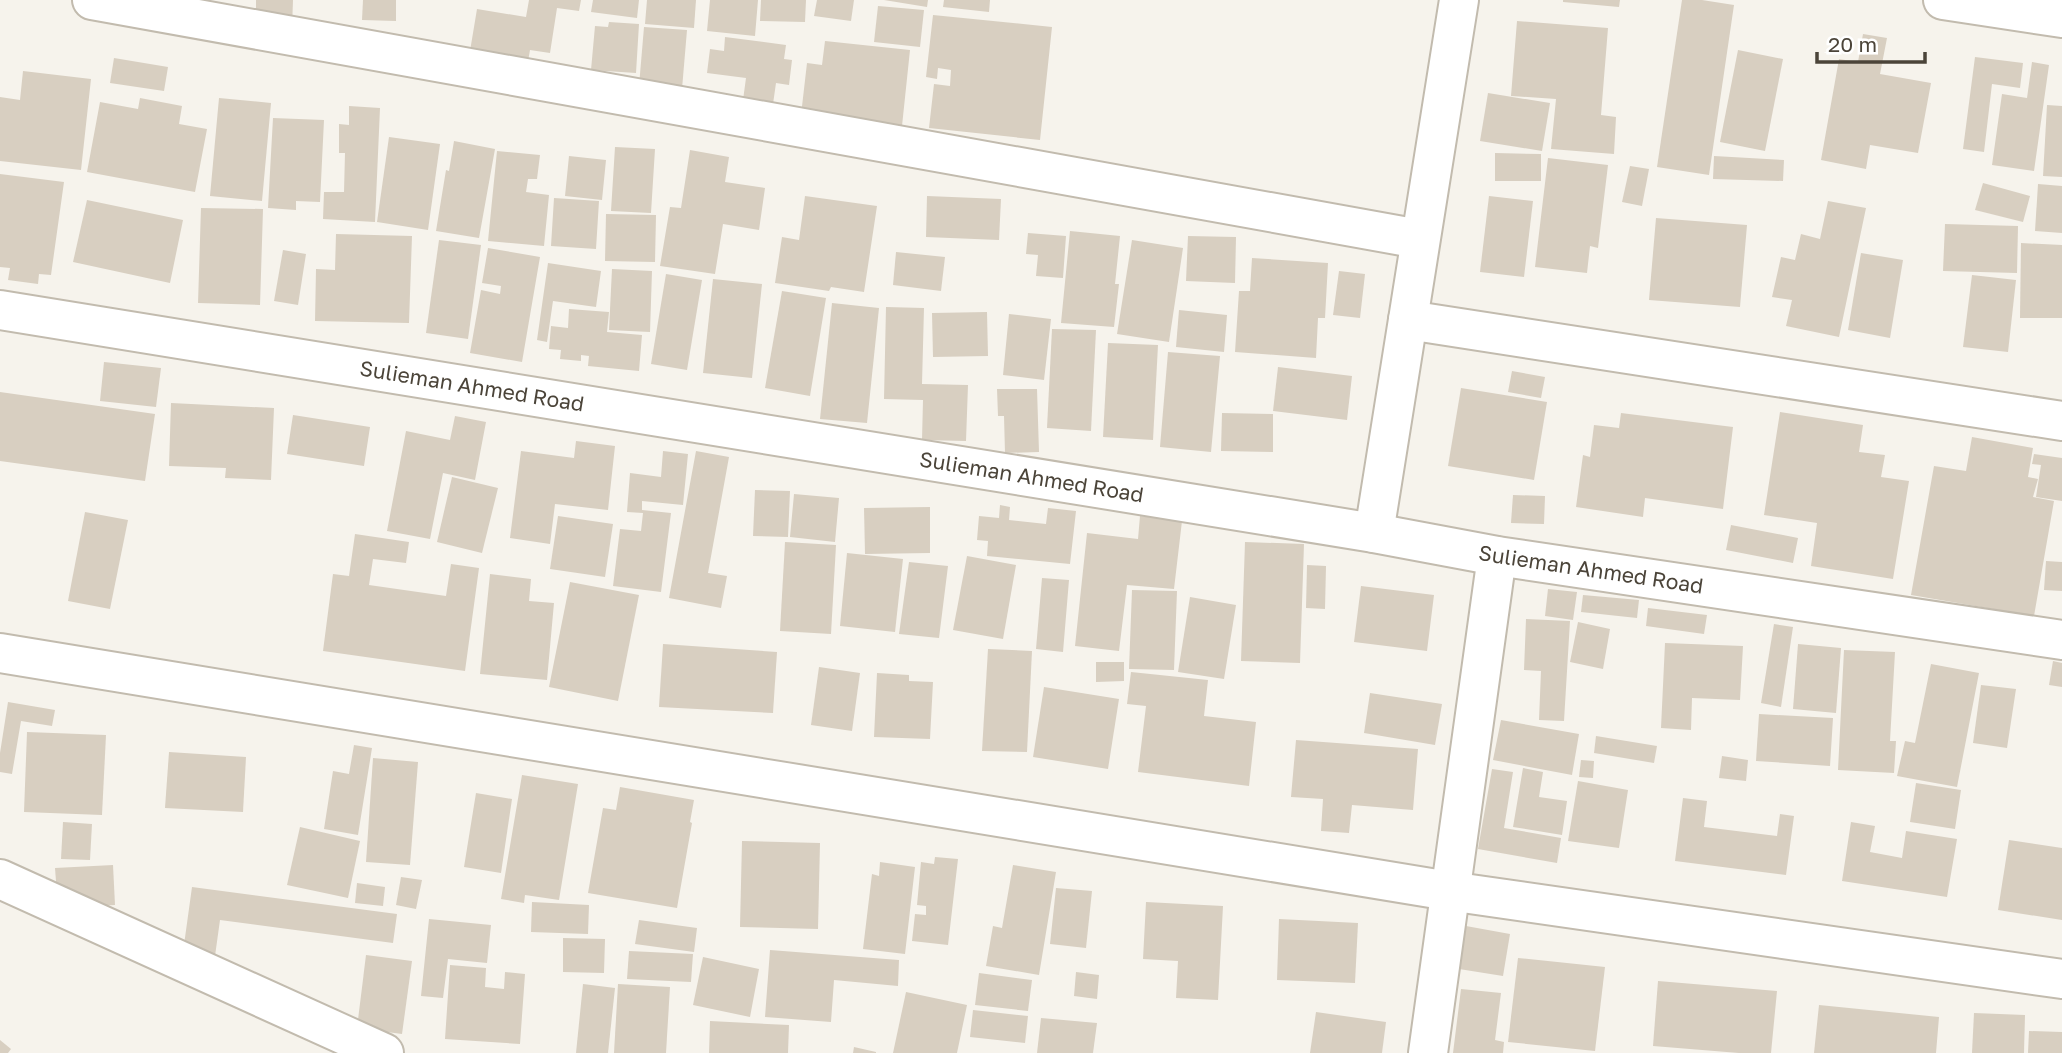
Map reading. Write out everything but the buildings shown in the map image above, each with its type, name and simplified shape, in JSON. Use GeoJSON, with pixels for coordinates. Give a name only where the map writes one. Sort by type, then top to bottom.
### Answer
{"type":"FeatureCollection","features":[{"type":"Feature","properties":{"kind":"street"},"geometry":{"type":"LineString","coordinates":[[92,0],[1419,239]]}},
{"type":"Feature","properties":{"kind":"street"},"geometry":{"type":"LineString","coordinates":[[1374,533],[1459,0]]}},
{"type":"Feature","properties":{"kind":"street"},"geometry":{"type":"LineString","coordinates":[[1943,0],[2062,18]]}},
{"type":"Feature","properties":{"kind":"street","name":"Sulieman Ahmed Road"},"geometry":{"type":"LineString","coordinates":[[0,310],[1374,533],[1497,556],[2062,640]]}},
{"type":"Feature","properties":{"kind":"street"},"geometry":{"type":"LineString","coordinates":[[1408,320],[2062,421]]}},
{"type":"Feature","properties":{"kind":"street"},"geometry":{"type":"LineString","coordinates":[[1428,1053],[1497,556]]}},
{"type":"Feature","properties":{"kind":"street"},"geometry":{"type":"LineString","coordinates":[[0,653],[1449,891],[2062,979]]}},
{"type":"Feature","properties":{"kind":"street"},"geometry":{"type":"LineString","coordinates":[[0,879],[384,1053]]}}]}
